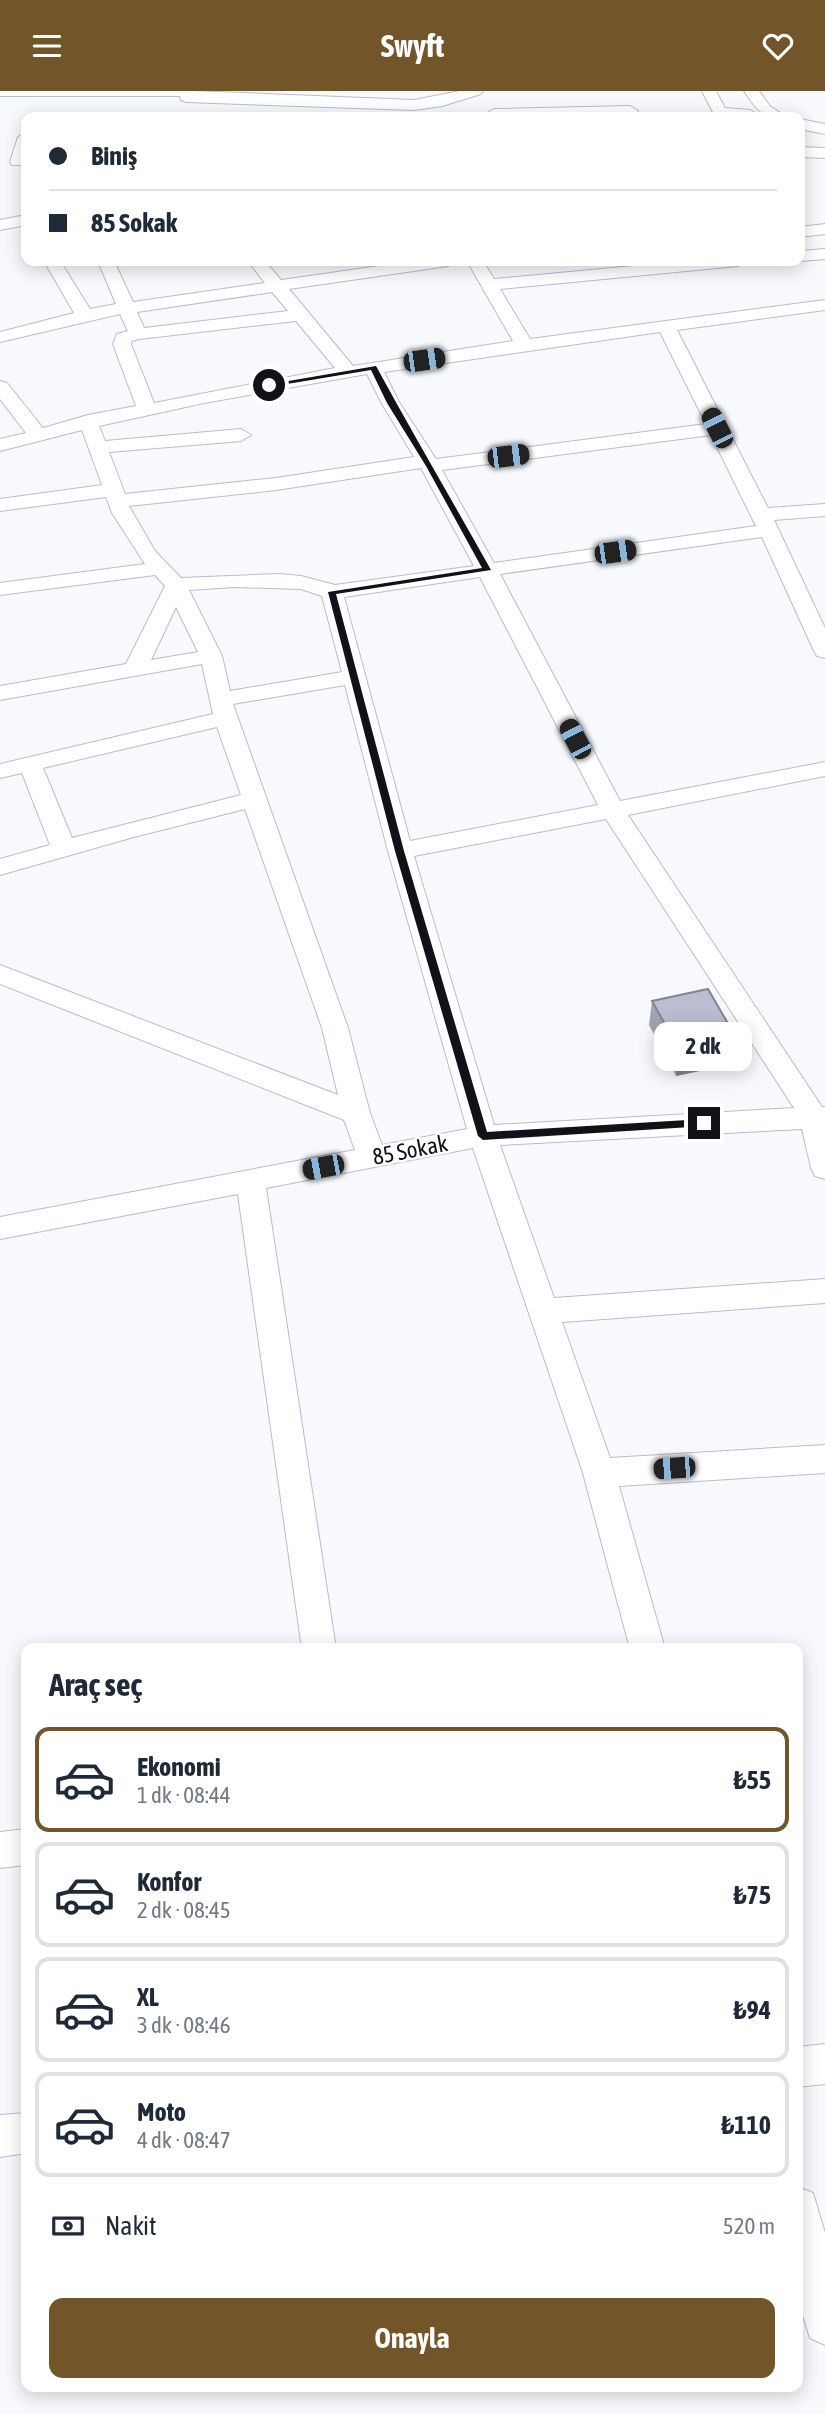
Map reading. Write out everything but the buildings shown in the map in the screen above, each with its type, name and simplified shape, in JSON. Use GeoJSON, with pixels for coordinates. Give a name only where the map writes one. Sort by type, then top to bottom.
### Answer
{"type":"FeatureCollection","features":[{"type":"Feature","properties":{"kind":"street"},"geometry":{"type":"LineString","coordinates":[[622,91],[631,112]]}},
{"type":"Feature","properties":{"kind":"street"},"geometry":{"type":"LineString","coordinates":[[709,91],[720,112]]}},
{"type":"Feature","properties":{"kind":"street"},"geometry":{"type":"LineString","coordinates":[[751,91],[760,104],[771,112]]}},
{"type":"Feature","properties":{"kind":"street"},"geometry":{"type":"LineString","coordinates":[[0,92],[39,96],[186,93],[434,110],[468,93],[488,104],[493,112]]}},
{"type":"Feature","properties":{"kind":"street"},"geometry":{"type":"LineString","coordinates":[[186,93],[187,112]]}},
{"type":"Feature","properties":{"kind":"street"},"geometry":{"type":"LineString","coordinates":[[805,125],[825,129]]}},
{"type":"Feature","properties":{"kind":"street"},"geometry":{"type":"LineString","coordinates":[[805,152],[825,153]]}},
{"type":"Feature","properties":{"kind":"street"},"geometry":{"type":"LineString","coordinates":[[0,162],[21,162]]}},
{"type":"Feature","properties":{"kind":"street"},"geometry":{"type":"LineString","coordinates":[[0,225],[21,221]]}},
{"type":"Feature","properties":{"kind":"street"},"geometry":{"type":"LineString","coordinates":[[805,231],[825,229]]}},
{"type":"Feature","properties":{"kind":"street"},"geometry":{"type":"LineString","coordinates":[[805,256],[825,254]]}},
{"type":"Feature","properties":{"kind":"street"},"geometry":{"type":"LineString","coordinates":[[55,266],[85,316]]}},
{"type":"Feature","properties":{"kind":"street"},"geometry":{"type":"LineString","coordinates":[[108,266],[138,334]]}},
{"type":"Feature","properties":{"kind":"street"},"geometry":{"type":"LineString","coordinates":[[261,266],[348,372]]}},
{"type":"Feature","properties":{"kind":"street"},"geometry":{"type":"LineString","coordinates":[[0,337],[126,308],[387,266]]}},
{"type":"Feature","properties":{"kind":"street"},"geometry":{"type":"LineString","coordinates":[[478,266],[525,346]]}},
{"type":"Feature","properties":{"kind":"street"},"geometry":{"type":"LineString","coordinates":[[489,285],[686,266]]}},
{"type":"Feature","properties":{"kind":"street"},"geometry":{"type":"LineString","coordinates":[[0,445],[88,421],[373,367],[825,305]]}},
{"type":"Feature","properties":{"kind":"street"},"geometry":{"type":"LineString","coordinates":[[146,410],[122,344],[126,336],[302,315]]}},
{"type":"Feature","properties":{"kind":"street"},"geometry":{"type":"LineString","coordinates":[[666,327],[765,523],[825,652]]}},
{"type":"Feature","properties":{"kind":"street"},"geometry":{"type":"LineString","coordinates":[[373,367],[390,403],[428,464],[487,570],[613,811],[819,1117],[825,1168]]}},
{"type":"Feature","properties":{"kind":"street"},"geometry":{"type":"LineString","coordinates":[[0,387],[38,435]]}},
{"type":"Feature","properties":{"kind":"street"},"geometry":{"type":"LineString","coordinates":[[188,401],[198,438]]}},
{"type":"Feature","properties":{"kind":"street"},"geometry":{"type":"LineString","coordinates":[[88,421],[115,496],[147,554],[168,577],[211,656],[223,709],[335,1028],[356,1113],[372,1157]]}},
{"type":"Feature","properties":{"kind":"street"},"geometry":{"type":"LineString","coordinates":[[0,505],[276,484],[717,428]]}},
{"type":"Feature","properties":{"kind":"street"},"geometry":{"type":"LineString","coordinates":[[98,447],[242,435]]}},
{"type":"Feature","properties":{"kind":"street"},"geometry":{"type":"LineString","coordinates":[[0,589],[168,577],[263,580],[323,586],[332,592],[487,570],[765,523],[825,510]]}},
{"type":"Feature","properties":{"kind":"street"},"geometry":{"type":"LineString","coordinates":[[135,669],[168,577]]}},
{"type":"Feature","properties":{"kind":"street"},"geometry":{"type":"LineString","coordinates":[[332,592],[400,851],[483,1136],[599,1473],[646,1643]]}},
{"type":"Feature","properties":{"kind":"street"},"geometry":{"type":"LineString","coordinates":[[0,693],[211,656]]}},
{"type":"Feature","properties":{"kind":"street"},"geometry":{"type":"LineString","coordinates":[[0,771],[223,709],[354,677]]}},
{"type":"Feature","properties":{"kind":"street"},"geometry":{"type":"LineString","coordinates":[[30,764],[64,849]]}},
{"type":"Feature","properties":{"kind":"street"},"geometry":{"type":"LineString","coordinates":[[400,851],[825,769]]}},
{"type":"Feature","properties":{"kind":"street"},"geometry":{"type":"LineString","coordinates":[[0,867],[253,800]]}},
{"type":"Feature","properties":{"kind":"street"},"geometry":{"type":"LineString","coordinates":[[0,974],[356,1113]]}},
{"type":"Feature","properties":{"kind":"street","name":"85 Sokak"},"geometry":{"type":"LineString","coordinates":[[0,1228],[483,1136],[819,1117]]}},
{"type":"Feature","properties":{"kind":"street"},"geometry":{"type":"LineString","coordinates":[[250,1180],[318,1643]]}},
{"type":"Feature","properties":{"kind":"street"},"geometry":{"type":"LineString","coordinates":[[544,1311],[825,1291]]}},
{"type":"Feature","properties":{"kind":"street"},"geometry":{"type":"LineString","coordinates":[[599,1473],[825,1459]]}},
{"type":"Feature","properties":{"kind":"street"},"geometry":{"type":"LineString","coordinates":[[0,1850],[21,1848]]}},
{"type":"Feature","properties":{"kind":"street"},"geometry":{"type":"LineString","coordinates":[[803,2066],[825,2064]]}},
{"type":"Feature","properties":{"kind":"street"},"geometry":{"type":"LineString","coordinates":[[0,2136],[21,2134]]}},
{"type":"Feature","properties":{"kind":"street"},"geometry":{"type":"LineString","coordinates":[[803,2229],[825,2323]]}},
{"type":"Feature","properties":{"kind":"route"},"geometry":{"type":"LineString","coordinates":[[269,385],[373,367],[390,403],[430,466],[487,570],[332,592],[400,851],[483,1136],[704,1123]]}}]}
